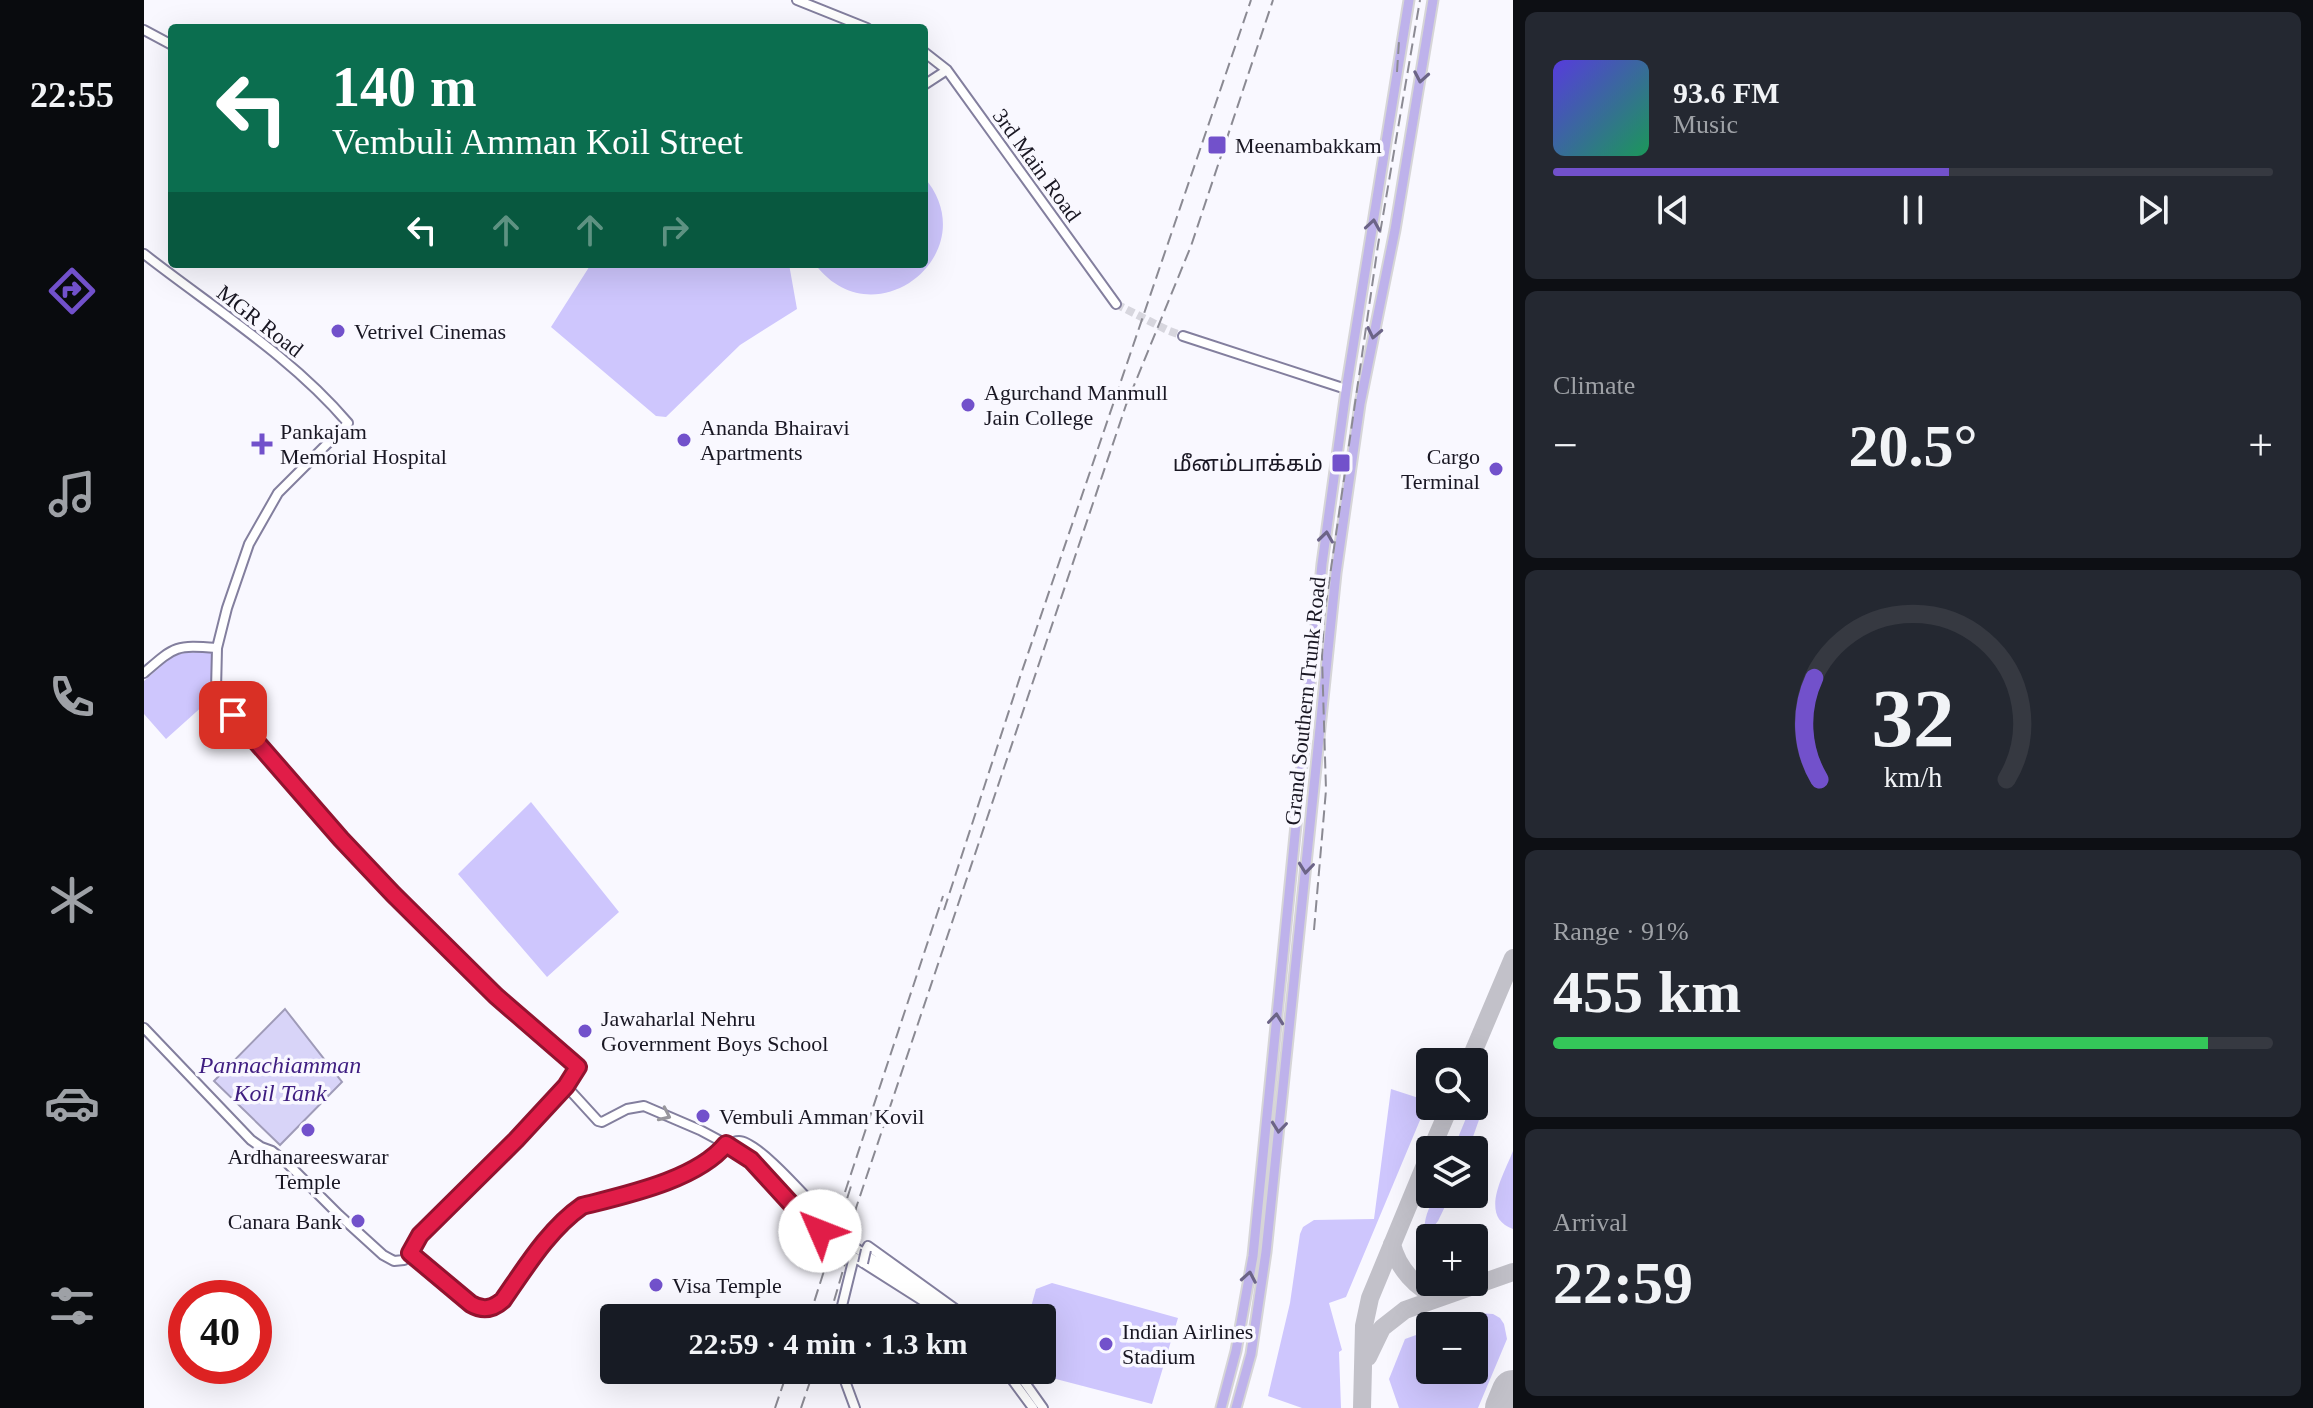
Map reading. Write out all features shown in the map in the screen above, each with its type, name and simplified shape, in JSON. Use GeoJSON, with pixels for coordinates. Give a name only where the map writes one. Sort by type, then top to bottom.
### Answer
{"type":"FeatureCollection","features":[{"type":"Feature","properties":{"kind":"main road","name":"Grand Southern Trunk Road"},"geometry":{"type":"LineString","coordinates":[[1221,1408],[1236,1351],[1253,1256],[1313,648],[1346,389],[1409,0]]}},
{"type":"Feature","properties":{"kind":"main road","name":"Grand Southern Trunk Road"},"geometry":{"type":"LineString","coordinates":[[1236,1408],[1251,1354],[1266,1252],[1336,573],[1360,404],[1395,230],[1433,0]]}},
{"type":"Feature","properties":{"kind":"street"},"geometry":{"type":"LineString","coordinates":[[797,0],[857,24]]}},
{"type":"Feature","properties":{"kind":"street"},"geometry":{"type":"LineString","coordinates":[[144,30],[168,43]]}},
{"type":"Feature","properties":{"kind":"street","name":"3rd Main Road"},"geometry":{"type":"LineString","coordinates":[[928,55],[947,70],[1116,304]]}},
{"type":"Feature","properties":{"kind":"street"},"geometry":{"type":"LineString","coordinates":[[928,82],[947,70]]}},
{"type":"Feature","properties":{"kind":"street","name":"MGR Road"},"geometry":{"type":"LineString","coordinates":[[144,254],[303,377],[323,394],[348,423],[278,493],[249,544],[217,648]]}},
{"type":"Feature","properties":{"kind":"street"},"geometry":{"type":"LineString","coordinates":[[1183,336],[1346,389]]}},
{"type":"Feature","properties":{"kind":"street"},"geometry":{"type":"LineString","coordinates":[[144,673],[169,651],[188,646],[217,648],[216,690],[247,732],[393,894],[496,996],[578,1067],[566,1086],[516,1140],[420,1235],[410,1253],[400,1261],[394,1261],[383,1255],[339,1215],[287,1163],[251,1140],[144,1028]]}},
{"type":"Feature","properties":{"kind":"street"},"geometry":{"type":"LineString","coordinates":[[410,1253],[471,1304],[478,1308],[492,1308],[503,1300],[561,1223],[582,1206],[668,1182],[711,1159],[727,1145],[737,1140],[759,1150],[824,1216],[820,1231],[751,1160],[727,1145],[644,1106],[627,1109],[602,1122],[594,1118],[566,1086]]}},
{"type":"Feature","properties":{"kind":"street"},"geometry":{"type":"LineString","coordinates":[[727,1145],[752,1154],[826,1228],[939,1304]]}},
{"type":"Feature","properties":{"kind":"street"},"geometry":{"type":"LineString","coordinates":[[863,1263],[868,1246],[949,1304]]}},
{"type":"Feature","properties":{"kind":"street"},"geometry":{"type":"LineString","coordinates":[[842,1304],[854,1257],[929,1304]]}},
{"type":"Feature","properties":{"kind":"street"},"geometry":{"type":"LineString","coordinates":[[846,1384],[855,1408]]}},
{"type":"Feature","properties":{"kind":"street"},"geometry":{"type":"LineString","coordinates":[[1015,1384],[1033,1408]]}},
{"type":"Feature","properties":{"kind":"street"},"geometry":{"type":"LineString","coordinates":[[1026,1384],[1043,1408]]}},
{"type":"Feature","properties":{"kind":"shaded area"},"geometry":{"type":"Polygon","coordinates":[[[928,184],[940,206],[942,233],[928,264],[928,184]]]}},
{"type":"Feature","properties":{"kind":"shaded area"},"geometry":{"type":"Polygon","coordinates":[[[588,268],[790,268],[797,309],[740,345],[666,417],[656,416],[551,327],[588,268]]]}},
{"type":"Feature","properties":{"kind":"shaded area"},"geometry":{"type":"Polygon","coordinates":[[[819,268],[924,268],[916,278],[892,291],[866,294],[839,286],[819,268]]]}},
{"type":"Feature","properties":{"kind":"shaded area"},"geometry":{"type":"Polygon","coordinates":[[[216,650],[215,695],[166,739],[144,714],[144,681],[175,654],[216,650]]]}},
{"type":"Feature","properties":{"kind":"shaded area"},"geometry":{"type":"Polygon","coordinates":[[[531,802],[619,912],[547,977],[458,874],[531,802]]]}},
{"type":"Feature","properties":{"kind":"shaded area"},"geometry":{"type":"Polygon","coordinates":[[[1391,1089],[1416,1097],[1416,1120],[1420,1120],[1346,1297],[1329,1303],[1342,1350],[1339,1352],[1341,1408],[1302,1408],[1268,1396],[1290,1303],[1303,1227],[1314,1220],[1374,1219],[1391,1089]]]}},
{"type":"Feature","properties":{"kind":"shaded area"},"geometry":{"type":"Polygon","coordinates":[[[1465,1120],[1479,1120],[1473,1136],[1459,1136],[1465,1120]]]}},
{"type":"Feature","properties":{"kind":"shaded area"},"geometry":{"type":"Polygon","coordinates":[[[1513,1151],[1513,1229],[1497,1215],[1495,1205],[1496,1194],[1513,1151]]]}},
{"type":"Feature","properties":{"kind":"shaded area"},"geometry":{"type":"Polygon","coordinates":[[[1429,1208],[1444,1208],[1436,1224],[1425,1224],[1429,1208]]]}},
{"type":"Feature","properties":{"kind":"shaded area","name":"Indian Airlines Stadium"},"geometry":{"type":"Polygon","coordinates":[[[1052,1283],[1178,1318],[1152,1404],[1056,1379],[1056,1304],[1032,1304],[1036,1289],[1052,1283]]]}},
{"type":"Feature","properties":{"kind":"shaded area"},"geometry":{"type":"Polygon","coordinates":[[[1488,1314],[1500,1318],[1507,1339],[1478,1408],[1399,1408],[1389,1379],[1405,1339],[1416,1335],[1416,1384],[1488,1384],[1488,1314]]]}},
{"type":"Feature","properties":{"kind":"water","name":"Pannachiamman Koil Tank"},"geometry":{"type":"Polygon","coordinates":[[[285,1009],[342,1082],[280,1145],[214,1081],[285,1009]]]}},
{"type":"Feature","properties":{"kind":"taxiway"},"geometry":{"type":"LineString","coordinates":[[1475,1048],[1513,958]]}},
{"type":"Feature","properties":{"kind":"taxiway"},"geometry":{"type":"LineString","coordinates":[[1437,1136],[1444,1120]]}},
{"type":"Feature","properties":{"kind":"taxiway"},"geometry":{"type":"LineString","coordinates":[[1362,1408],[1364,1326],[1370,1298],[1416,1187]]}},
{"type":"Feature","properties":{"kind":"taxiway"},"geometry":{"type":"LineString","coordinates":[[1392,1244],[1398,1261],[1409,1276],[1423,1289],[1439,1297]]}},
{"type":"Feature","properties":{"kind":"taxiway"},"geometry":{"type":"LineString","coordinates":[[1368,1357],[1382,1328],[1405,1310],[1513,1272]]}},
{"type":"Feature","properties":{"kind":"runway"},"geometry":{"type":"LineString","coordinates":[[1506,1408],[1513,1391]]}},
{"type":"Feature","properties":{"kind":"tunnel"},"geometry":{"type":"LineString","coordinates":[[1116,304],[1183,336]]}},
{"type":"Feature","properties":{"kind":"railway"},"geometry":{"type":"LineString","coordinates":[[944,910],[1021,674],[1251,0]]}},
{"type":"Feature","properties":{"kind":"railway"},"geometry":{"type":"LineString","coordinates":[[833,1304],[848,1253],[856,1208],[1126,405],[1191,246],[1273,0]]}},
{"type":"Feature","properties":{"kind":"railway"},"geometry":{"type":"LineString","coordinates":[[1314,930],[1326,790],[1322,657],[1324,617],[1378,245],[1420,0]]}},
{"type":"Feature","properties":{"kind":"railway"},"geometry":{"type":"LineString","coordinates":[[1397,72],[1399,41]]}},
{"type":"Feature","properties":{"kind":"railway"},"geometry":{"type":"LineString","coordinates":[[845,1192],[943,896]]}},
{"type":"Feature","properties":{"kind":"railway"},"geometry":{"type":"LineString","coordinates":[[813,1304],[852,1183]]}},
{"type":"Feature","properties":{"kind":"railway"},"geometry":{"type":"LineString","coordinates":[[775,1408],[783,1384]]}},
{"type":"Feature","properties":{"kind":"railway"},"geometry":{"type":"LineString","coordinates":[[801,1408],[809,1384]]}},
{"type":"Feature","properties":{"kind":"place","name":"Meenambakkam"},"geometry":{"type":"Point","coordinates":[1217,145]}},
{"type":"Feature","properties":{"kind":"place","name":"Vetrivel Cinemas"},"geometry":{"type":"Point","coordinates":[338,331]}},
{"type":"Feature","properties":{"kind":"place","name":"Agurchand Manmull Jain College"},"geometry":{"type":"Point","coordinates":[968,405]}},
{"type":"Feature","properties":{"kind":"place","name":"Ananda Bhairavi Apartments"},"geometry":{"type":"Point","coordinates":[684,440]}},
{"type":"Feature","properties":{"kind":"place","name":"Pankajam Memorial Hospital"},"geometry":{"type":"Point","coordinates":[262,444]}},
{"type":"Feature","properties":{"kind":"place","name":"மீனம்பாக்கம்"},"geometry":{"type":"Point","coordinates":[1341,463]}},
{"type":"Feature","properties":{"kind":"place","name":"Cargo Terminal"},"geometry":{"type":"Point","coordinates":[1496,469]}},
{"type":"Feature","properties":{"kind":"place","name":"Jawaharlal Nehru Government Boys School"},"geometry":{"type":"Point","coordinates":[585,1031]}},
{"type":"Feature","properties":{"kind":"place","name":"Vembuli Amman Kovil"},"geometry":{"type":"Point","coordinates":[703,1116]}},
{"type":"Feature","properties":{"kind":"place","name":"Ardhanareeswarar Temple"},"geometry":{"type":"Point","coordinates":[308,1130]}},
{"type":"Feature","properties":{"kind":"place","name":"Canara Bank"},"geometry":{"type":"Point","coordinates":[358,1221]}},
{"type":"Feature","properties":{"kind":"place","name":"Visa Temple"},"geometry":{"type":"Point","coordinates":[656,1285]}},
{"type":"Feature","properties":{"kind":"place","name":"Indian Airlines Stadium"},"geometry":{"type":"Point","coordinates":[1106,1344]}},
{"type":"Feature","properties":{"kind":"route"},"geometry":{"type":"LineString","coordinates":[[233,715],[393,894],[496,996],[578,1067],[566,1086],[516,1140],[420,1235],[410,1253],[471,1304],[478,1308],[492,1308],[500,1304],[561,1223],[582,1206],[668,1182],[711,1159],[726,1144],[751,1160],[820,1231]]}}]}
